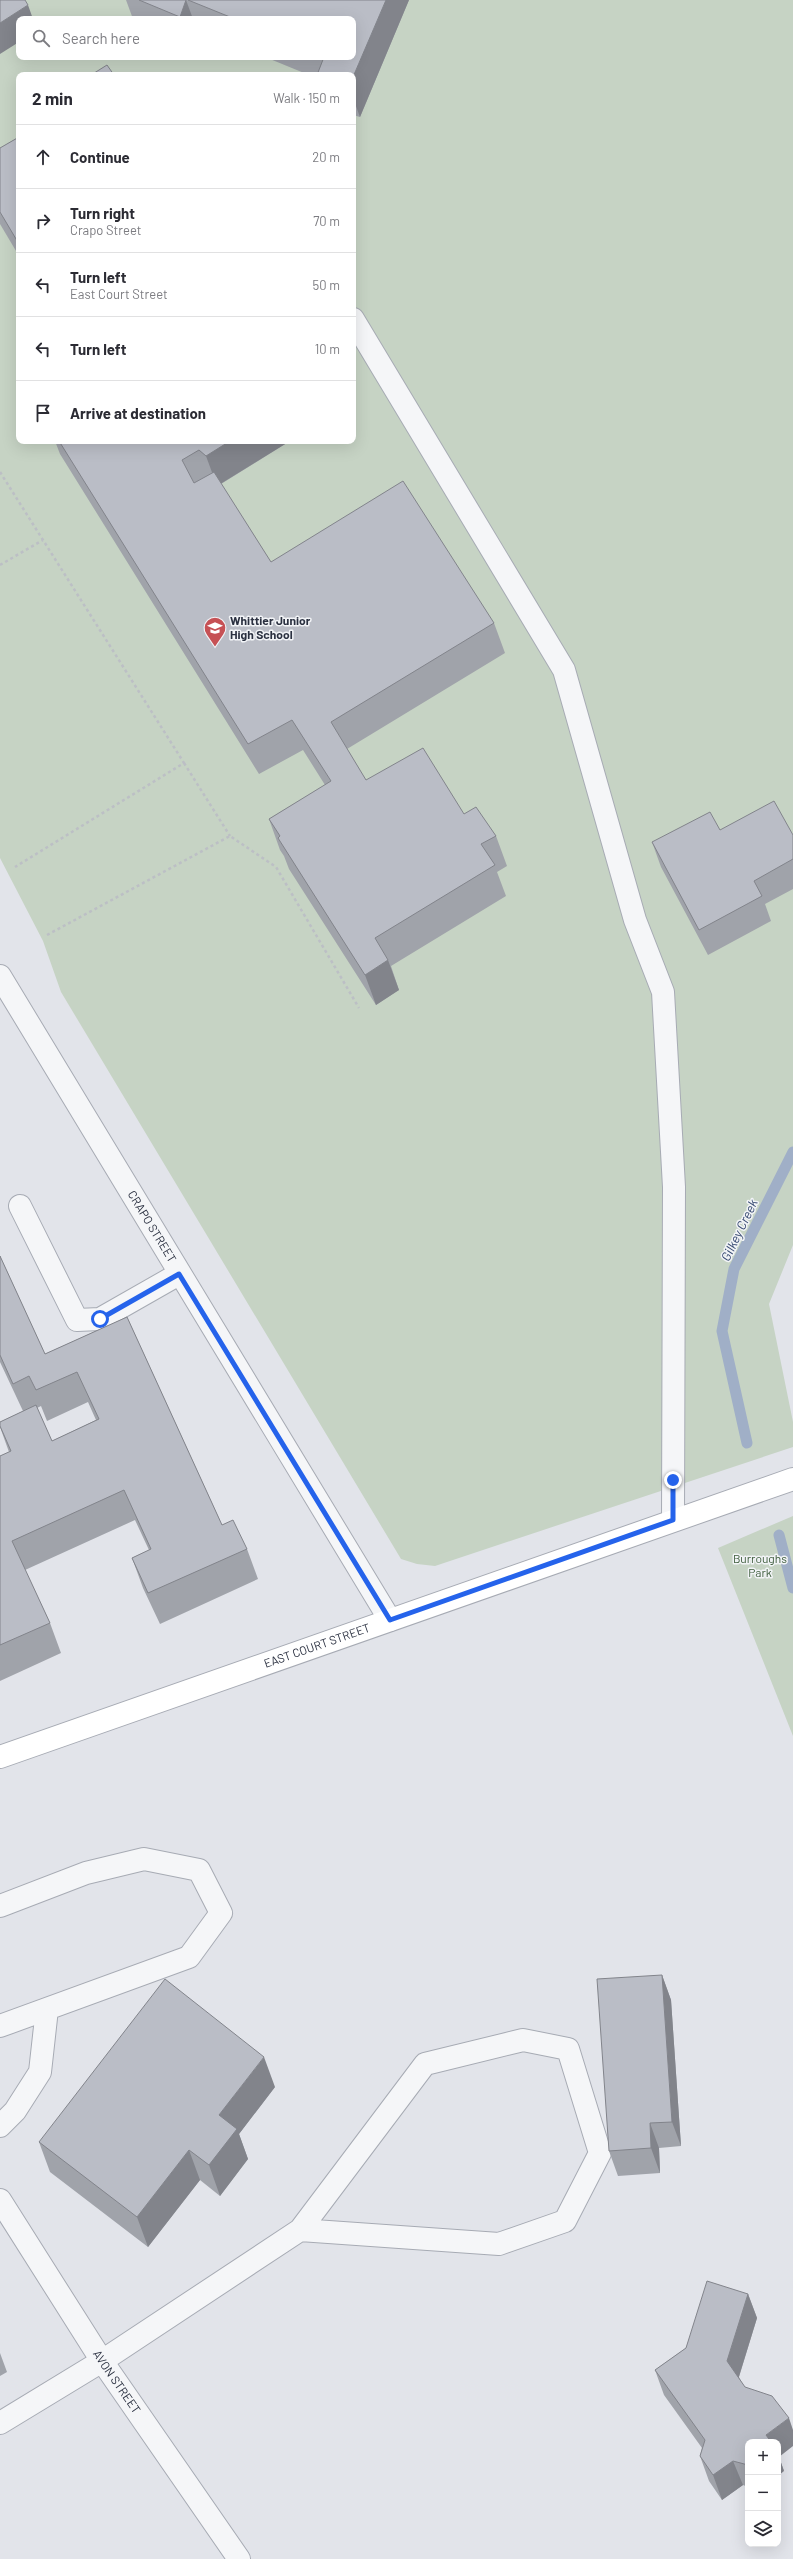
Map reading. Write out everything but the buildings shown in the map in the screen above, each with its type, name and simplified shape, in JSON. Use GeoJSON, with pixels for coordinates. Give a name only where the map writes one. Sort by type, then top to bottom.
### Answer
{"type":"FeatureCollection","features":[{"type":"Feature","properties":{"kind":"main road","name":"EAST COURT STREET"},"geometry":{"type":"LineString","coordinates":[[0,1757],[793,1478]]}},
{"type":"Feature","properties":{"kind":"street"},"geometry":{"type":"LineString","coordinates":[[356,324],[564,670],[635,920],[663,992],[674,1187],[673,1520]]}},
{"type":"Feature","properties":{"kind":"street","name":"CRAPO STREET"},"geometry":{"type":"LineString","coordinates":[[0,976],[179,1274],[390,1620]]}},
{"type":"Feature","properties":{"kind":"street"},"geometry":{"type":"LineString","coordinates":[[20,1206],[77,1320],[100,1319],[179,1274]]}},
{"type":"Feature","properties":{"kind":"street"},"geometry":{"type":"LineString","coordinates":[[0,1906],[86,1873],[144,1859],[199,1870],[221,1913],[188,1957],[0,2026]]}},
{"type":"Feature","properties":{"kind":"street"},"geometry":{"type":"LineString","coordinates":[[0,2126],[15,2111],[40,2072],[47,2009]]}},
{"type":"Feature","properties":{"kind":"street"},"geometry":{"type":"LineString","coordinates":[[0,2423],[102,2361],[300,2230],[425,2064],[523,2040],[568,2049],[600,2153],[565,2221],[499,2244],[300,2230]]}},
{"type":"Feature","properties":{"kind":"street","name":"AVON STREET"},"geometry":{"type":"LineString","coordinates":[[0,2200],[102,2361],[239,2559]]}},
{"type":"Feature","properties":{"kind":"path"},"geometry":{"type":"LineString","coordinates":[[0,472],[230,836],[276,867],[359,1008]]}},
{"type":"Feature","properties":{"kind":"path"},"geometry":{"type":"LineString","coordinates":[[0,565],[43,540]]}},
{"type":"Feature","properties":{"kind":"path"},"geometry":{"type":"LineString","coordinates":[[15,867],[184,763]]}},
{"type":"Feature","properties":{"kind":"path"},"geometry":{"type":"LineString","coordinates":[[47,935],[230,836]]}},
{"type":"Feature","properties":{"kind":"green space"},"geometry":{"type":"Polygon","coordinates":[[[0,0],[793,0],[793,1245],[769,1304],[793,1422],[793,1447],[435,1566],[417,1564],[401,1559],[61,992],[43,941],[0,858],[0,0]]]}},
{"type":"Feature","properties":{"kind":"green space","name":"Burroughs Park"},"geometry":{"type":"Polygon","coordinates":[[[793,1516],[793,1736],[718,1548],[793,1516]]]}},
{"type":"Feature","properties":{"kind":"waterway","name":"Gilkey Creek"},"geometry":{"type":"LineString","coordinates":[[747,1443],[722,1331],[734,1269],[793,1152]]}},
{"type":"Feature","properties":{"kind":"waterway","name":"Gilkey Creek"},"geometry":{"type":"LineString","coordinates":[[779,1535],[793,1588]]}},
{"type":"Feature","properties":{"kind":"place","name":"Whittier Junior High School"},"geometry":{"type":"Point","coordinates":[215,648]}},
{"type":"Feature","properties":{"kind":"route"},"geometry":{"type":"LineString","coordinates":[[100,1319],[179,1274],[390,1620],[673,1520],[673,1480]]}}]}
